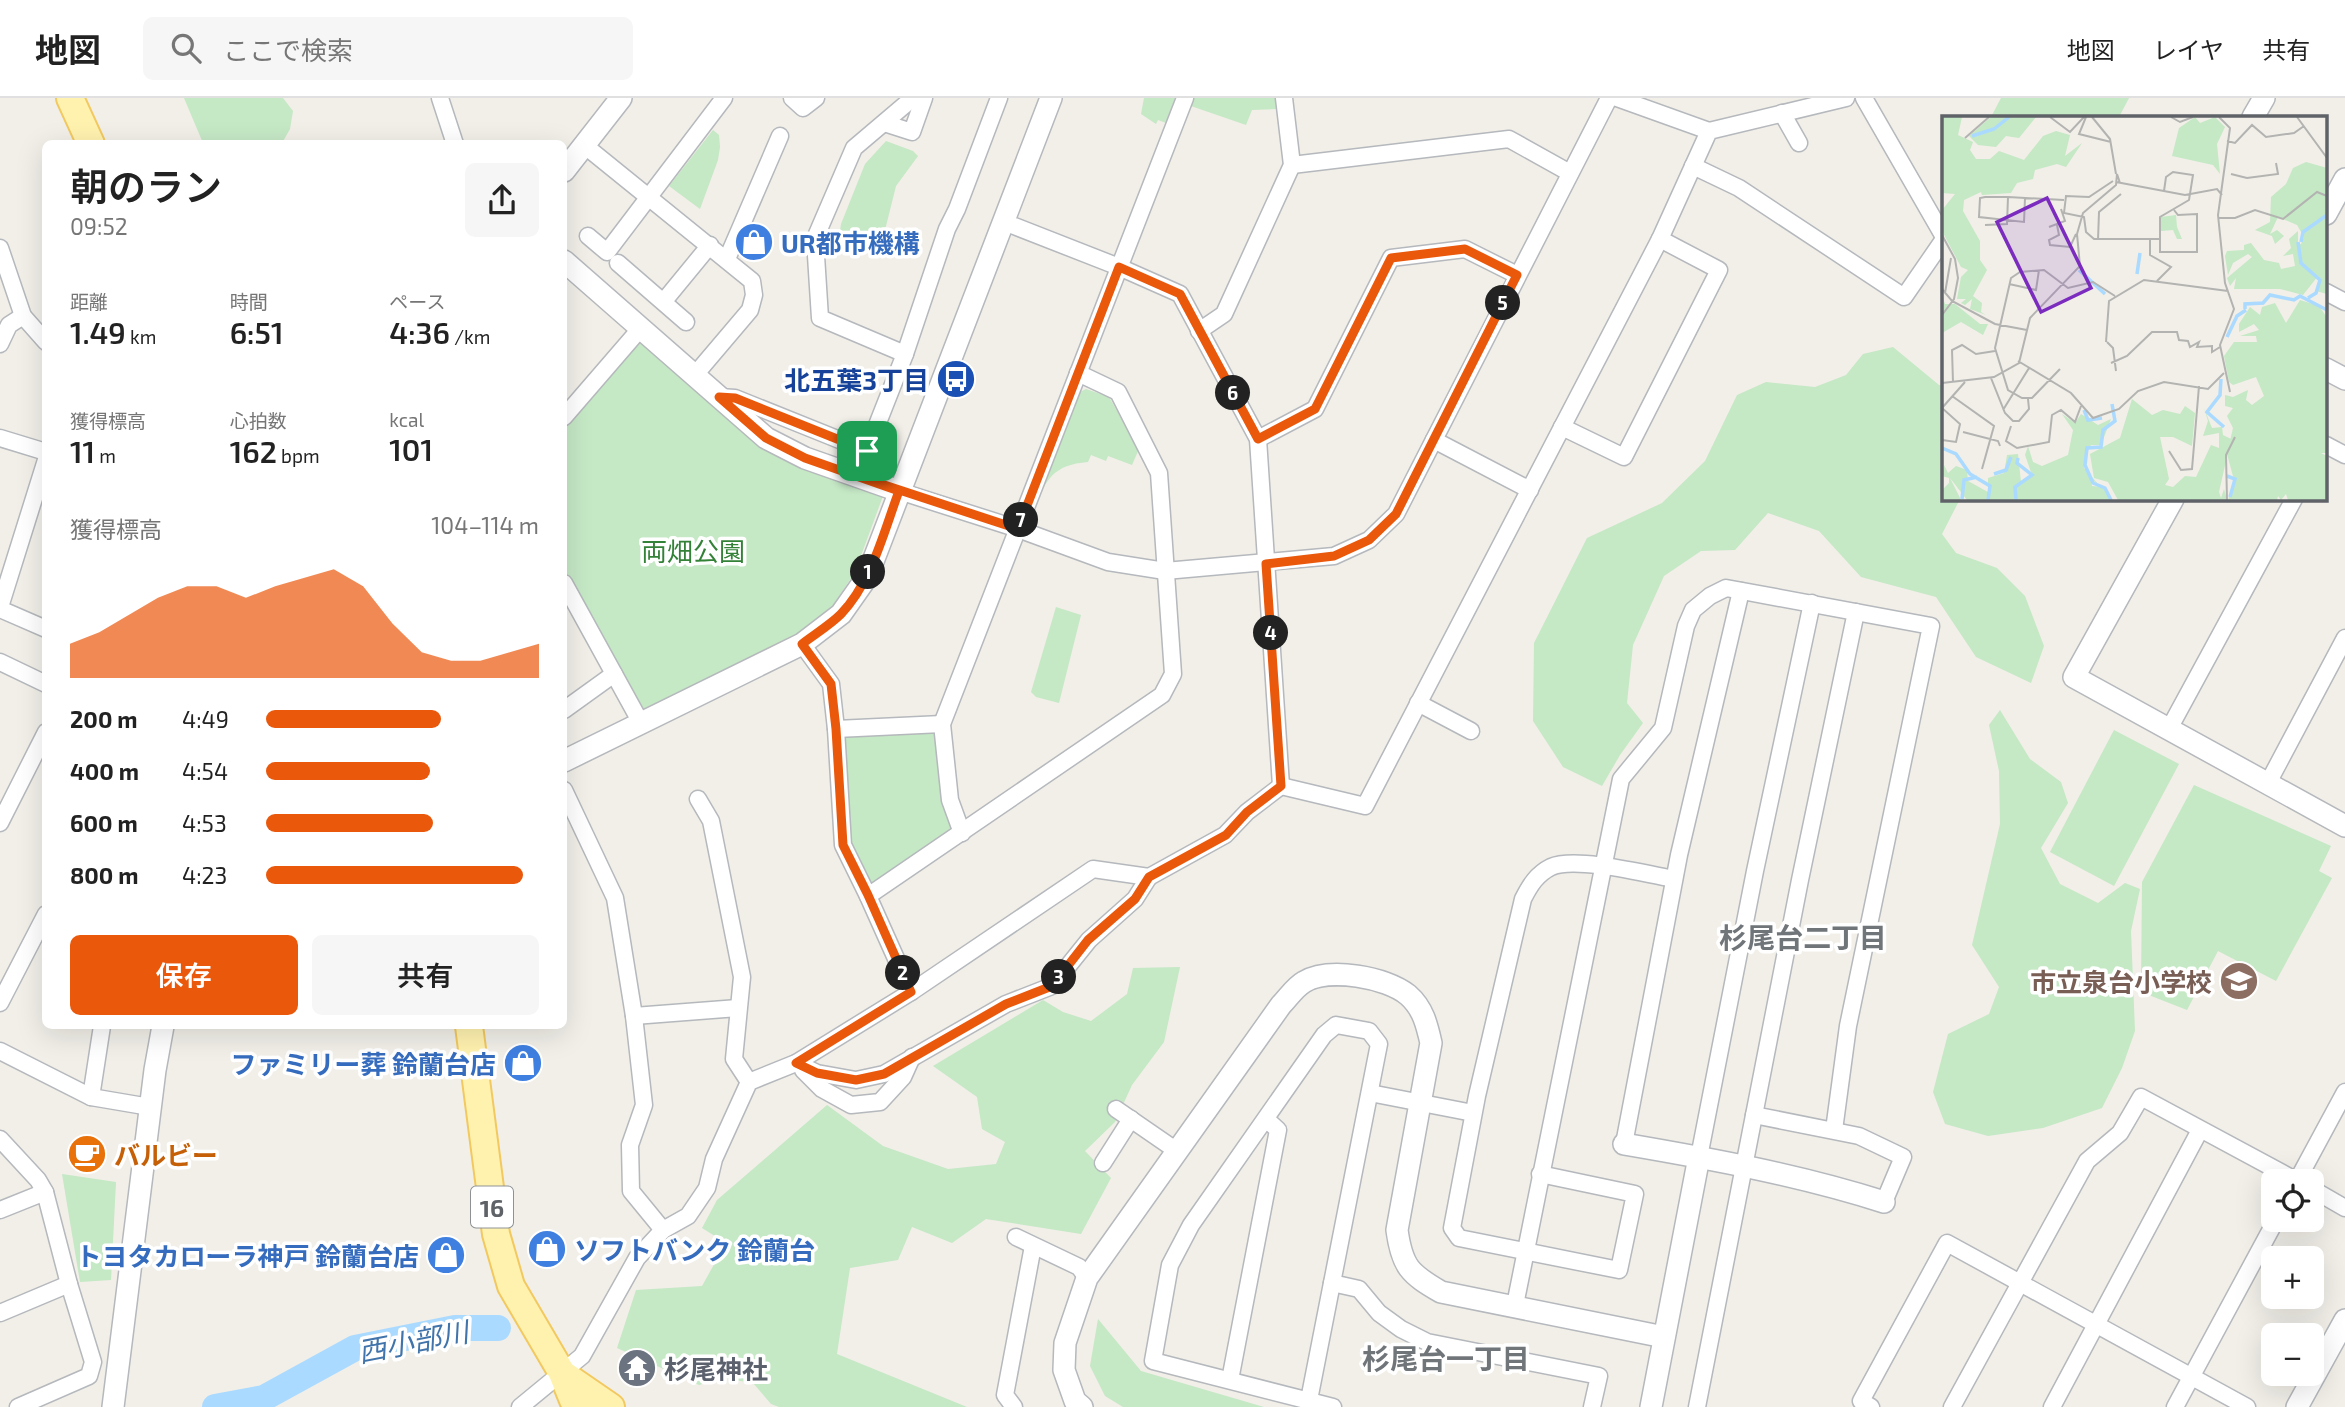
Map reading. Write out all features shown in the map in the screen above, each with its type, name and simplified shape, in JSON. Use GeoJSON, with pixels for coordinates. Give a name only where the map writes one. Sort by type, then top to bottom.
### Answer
{"type":"FeatureCollection","features":[{"type":"Feature","properties":{"kind":"main road"},"geometry":{"type":"LineString","coordinates":[[70,98],[89,140]]}},
{"type":"Feature","properties":{"kind":"main road","name":"16"},"geometry":{"type":"LineString","coordinates":[[469,1029],[496,1234],[511,1286],[562,1373],[573,1400],[581,1407]]}},
{"type":"Feature","properties":{"kind":"main road","name":"16"},"geometry":{"type":"LineString","coordinates":[[562,1373],[611,1407]]}},
{"type":"Feature","properties":{"kind":"street"},"geometry":{"type":"LineString","coordinates":[[440,98],[454,140]]}},
{"type":"Feature","properties":{"kind":"street"},"geometry":{"type":"LineString","coordinates":[[567,167],[621,98]]}},
{"type":"Feature","properties":{"kind":"street"},"geometry":{"type":"LineString","coordinates":[[588,236],[607,252],[724,98]]}},
{"type":"Feature","properties":{"kind":"street"},"geometry":{"type":"LineString","coordinates":[[792,98],[803,108],[816,98]]}},
{"type":"Feature","properties":{"kind":"street"},"geometry":{"type":"LineString","coordinates":[[905,354],[820,318],[815,240],[854,148],[913,98]]}},
{"type":"Feature","properties":{"kind":"street"},"geometry":{"type":"LineString","coordinates":[[884,122],[912,132],[924,98]]}},
{"type":"Feature","properties":{"kind":"street"},"geometry":{"type":"LineString","coordinates":[[857,476],[905,354],[947,229],[999,98]]}},
{"type":"Feature","properties":{"kind":"street"},"geometry":{"type":"LineString","coordinates":[[567,760],[802,644],[841,614],[866,577],[1051,98]]}},
{"type":"Feature","properties":{"kind":"street"},"geometry":{"type":"LineString","coordinates":[[962,832],[950,800],[943,724],[1185,98]]}},
{"type":"Feature","properties":{"kind":"street"},"geometry":{"type":"LineString","coordinates":[[1199,331],[1224,314],[1292,165],[1284,98]]}},
{"type":"Feature","properties":{"kind":"street"},"geometry":{"type":"LineString","coordinates":[[567,264],[766,438],[805,458],[1108,562],[1165,571],[1334,556],[1369,540],[1396,514],[1609,98]]}},
{"type":"Feature","properties":{"kind":"street"},"geometry":{"type":"LineString","coordinates":[[1617,98],[1709,131],[1846,98]]}},
{"type":"Feature","properties":{"kind":"street"},"geometry":{"type":"LineString","coordinates":[[1864,98],[1942,234]]}},
{"type":"Feature","properties":{"kind":"street"},"geometry":{"type":"LineString","coordinates":[[2254,116],[2264,98]]}},
{"type":"Feature","properties":{"kind":"street"},"geometry":{"type":"LineString","coordinates":[[1782,113],[1799,143]]}},
{"type":"Feature","properties":{"kind":"street"},"geometry":{"type":"LineString","coordinates":[[1281,786],[1365,806],[1660,239],[1709,131]]}},
{"type":"Feature","properties":{"kind":"street"},"geometry":{"type":"LineString","coordinates":[[727,259],[780,136]]}},
{"type":"Feature","properties":{"kind":"street"},"geometry":{"type":"LineString","coordinates":[[1292,165],[1508,139],[1570,173]]}},
{"type":"Feature","properties":{"kind":"street"},"geometry":{"type":"LineString","coordinates":[[583,145],[752,281],[754,295],[750,310],[694,376]]}},
{"type":"Feature","properties":{"kind":"street"},"geometry":{"type":"LineString","coordinates":[[1693,166],[1739,188],[1905,297],[1942,241]]}},
{"type":"Feature","properties":{"kind":"street"},"geometry":{"type":"LineString","coordinates":[[2328,210],[2345,179]]}},
{"type":"Feature","properties":{"kind":"street"},"geometry":{"type":"LineString","coordinates":[[1004,222],[1180,294],[1258,439],[1281,786]]}},
{"type":"Feature","properties":{"kind":"street"},"geometry":{"type":"LineString","coordinates":[[1562,427],[1624,457],[1719,270],[1660,239]]}},
{"type":"Feature","properties":{"kind":"street"},"geometry":{"type":"LineString","coordinates":[[664,301],[710,245]]}},
{"type":"Feature","properties":{"kind":"street"},"geometry":{"type":"LineString","coordinates":[[0,248],[23,316],[42,337]]}},
{"type":"Feature","properties":{"kind":"street"},"geometry":{"type":"LineString","coordinates":[[1258,439],[1315,409],[1391,258],[1465,249],[1517,275]]}},
{"type":"Feature","properties":{"kind":"street"},"geometry":{"type":"LineString","coordinates":[[618,263],[685,322]]}},
{"type":"Feature","properties":{"kind":"street"},"geometry":{"type":"LineString","coordinates":[[2328,293],[2345,302]]}},
{"type":"Feature","properties":{"kind":"street"},"geometry":{"type":"LineString","coordinates":[[0,344],[9,326],[23,316]]}},
{"type":"Feature","properties":{"kind":"street"},"geometry":{"type":"LineString","coordinates":[[567,414],[640,329]]}},
{"type":"Feature","properties":{"kind":"street"},"geometry":{"type":"LineString","coordinates":[[2328,370],[2345,379]]}},
{"type":"Feature","properties":{"kind":"street"},"geometry":{"type":"LineString","coordinates":[[868,895],[1162,695],[1173,674],[1159,473],[1118,392],[1078,373]]}},
{"type":"Feature","properties":{"kind":"street"},"geometry":{"type":"LineString","coordinates":[[719,397],[735,398],[867,451]]}},
{"type":"Feature","properties":{"kind":"street"},"geometry":{"type":"LineString","coordinates":[[0,438],[42,451]]}},
{"type":"Feature","properties":{"kind":"street"},"geometry":{"type":"LineString","coordinates":[[1434,440],[1530,490]]}},
{"type":"Feature","properties":{"kind":"street"},"geometry":{"type":"LineString","coordinates":[[2328,446],[2345,455]]}},
{"type":"Feature","properties":{"kind":"street"},"geometry":{"type":"LineString","coordinates":[[42,473],[0,608],[42,627]]}},
{"type":"Feature","properties":{"kind":"street"},"geometry":{"type":"LineString","coordinates":[[2172,500],[2074,677],[2345,825]]}},
{"type":"Feature","properties":{"kind":"street"},"geometry":{"type":"LineString","coordinates":[[2169,729],[2293,500]]}},
{"type":"Feature","properties":{"kind":"street"},"geometry":{"type":"LineString","coordinates":[[567,588],[641,723]]}},
{"type":"Feature","properties":{"kind":"street"},"geometry":{"type":"LineString","coordinates":[[1514,1305],[1621,779],[1663,729],[1686,626],[1693,610],[1710,596],[1726,588],[1931,626],[1848,1026],[1833,1130]]}},
{"type":"Feature","properties":{"kind":"street"},"geometry":{"type":"LineString","coordinates":[[1741,591],[1674,879],[1624,1144],[1833,1185],[1884,1202],[1903,1157],[1859,1136],[1754,1115]]}},
{"type":"Feature","properties":{"kind":"street"},"geometry":{"type":"LineString","coordinates":[[1651,1407],[1755,871],[1812,603]]}},
{"type":"Feature","properties":{"kind":"street"},"geometry":{"type":"LineString","coordinates":[[1697,1407],[1800,880],[1856,612]]}},
{"type":"Feature","properties":{"kind":"street"},"geometry":{"type":"LineString","coordinates":[[2268,783],[2345,638]]}},
{"type":"Feature","properties":{"kind":"street"},"geometry":{"type":"LineString","coordinates":[[802,644],[831,684],[843,845],[911,992]]}},
{"type":"Feature","properties":{"kind":"street"},"geometry":{"type":"LineString","coordinates":[[0,662],[42,682]]}},
{"type":"Feature","properties":{"kind":"street"},"geometry":{"type":"LineString","coordinates":[[567,708],[614,674]]}},
{"type":"Feature","properties":{"kind":"street"},"geometry":{"type":"LineString","coordinates":[[1418,703],[1471,731]]}},
{"type":"Feature","properties":{"kind":"street"},"geometry":{"type":"LineString","coordinates":[[836,729],[943,724]]}},
{"type":"Feature","properties":{"kind":"street"},"geometry":{"type":"LineString","coordinates":[[0,823],[42,740]]}},
{"type":"Feature","properties":{"kind":"street"},"geometry":{"type":"LineString","coordinates":[[796,1063],[817,1073],[856,1080],[884,1074],[1006,1004],[1052,986],[1088,940],[1135,899],[1149,877],[1226,835],[1247,812],[1281,786]]}},
{"type":"Feature","properties":{"kind":"street"},"geometry":{"type":"LineString","coordinates":[[567,796],[615,898],[634,1016],[644,1105],[630,1145],[631,1191],[663,1230]]}},
{"type":"Feature","properties":{"kind":"street"},"geometry":{"type":"LineString","coordinates":[[698,799],[711,821],[742,977],[734,1059],[749,1082]]}},
{"type":"Feature","properties":{"kind":"street"},"geometry":{"type":"LineString","coordinates":[[1540,1174],[1635,1194],[1619,1270],[1459,1238],[1452,1228],[1474,1113],[1523,899],[1532,883],[1543,872],[1554,866],[1572,863],[1674,879]]}},
{"type":"Feature","properties":{"kind":"street"},"geometry":{"type":"LineString","coordinates":[[520,1407],[582,1356],[637,1258],[663,1230],[688,1216],[707,1188],[714,1159],[749,1082],[796,1063],[911,992],[1093,869],[1149,877]]}},
{"type":"Feature","properties":{"kind":"street"},"geometry":{"type":"LineString","coordinates":[[0,1003],[42,922]]}},
{"type":"Feature","properties":{"kind":"street"},"geometry":{"type":"LineString","coordinates":[[1075,1405],[1064,1370],[1065,1343],[1087,1278],[1281,1005],[1303,982],[1326,975],[1355,976],[1384,983],[1408,995],[1424,1016],[1431,1043],[1397,1230],[1401,1257],[1419,1279],[1441,1292],[1664,1337]]}},
{"type":"Feature","properties":{"kind":"street"},"geometry":{"type":"LineString","coordinates":[[634,1016],[738,1008]]}},
{"type":"Feature","properties":{"kind":"street"},"geometry":{"type":"LineString","coordinates":[[1309,1400],[1379,1044],[1369,1031],[1336,1024],[1324,1035],[1191,1225],[1170,1265],[1153,1361],[1333,1407]]}},
{"type":"Feature","properties":{"kind":"street"},"geometry":{"type":"LineString","coordinates":[[91,1097],[101,1029]]}},
{"type":"Feature","properties":{"kind":"street"},"geometry":{"type":"LineString","coordinates":[[113,1407],[150,1107],[163,1029]]}},
{"type":"Feature","properties":{"kind":"street"},"geometry":{"type":"LineString","coordinates":[[0,1051],[91,1097],[150,1107]]}},
{"type":"Feature","properties":{"kind":"street"},"geometry":{"type":"LineString","coordinates":[[796,1063],[822,1089],[851,1105],[880,1102],[903,1077],[912,1057]]}},
{"type":"Feature","properties":{"kind":"street"},"geometry":{"type":"LineString","coordinates":[[2303,1169],[2345,1092]]}},
{"type":"Feature","properties":{"kind":"street"},"geometry":{"type":"LineString","coordinates":[[1370,1093],[1474,1113]]}},
{"type":"Feature","properties":{"kind":"street"},"geometry":{"type":"LineString","coordinates":[[1952,1407],[2087,1161],[2120,1133],[2141,1097],[2274,1169]]}},
{"type":"Feature","properties":{"kind":"street"},"geometry":{"type":"LineString","coordinates":[[1116,1109],[1177,1151]]}},
{"type":"Feature","properties":{"kind":"street"},"geometry":{"type":"LineString","coordinates":[[1103,1163],[1131,1119]]}},
{"type":"Feature","properties":{"kind":"street"},"geometry":{"type":"LineString","coordinates":[[1230,1380],[1278,1130],[1265,1119]]}},
{"type":"Feature","properties":{"kind":"street"},"geometry":{"type":"LineString","coordinates":[[2052,1407],[2200,1130]]}},
{"type":"Feature","properties":{"kind":"street"},"geometry":{"type":"LineString","coordinates":[[0,1139],[38,1180],[45,1192],[93,1362],[89,1376],[18,1407]]}},
{"type":"Feature","properties":{"kind":"street"},"geometry":{"type":"LineString","coordinates":[[0,1210],[45,1192]]}},
{"type":"Feature","properties":{"kind":"street"},"geometry":{"type":"LineString","coordinates":[[2324,1196],[2345,1208]]}},
{"type":"Feature","properties":{"kind":"street"},"geometry":{"type":"LineString","coordinates":[[2175,1407],[2270,1232]]}},
{"type":"Feature","properties":{"kind":"street"},"geometry":{"type":"LineString","coordinates":[[1016,1237],[1079,1267],[1087,1278]]}},
{"type":"Feature","properties":{"kind":"street"},"geometry":{"type":"LineString","coordinates":[[1871,1407],[1861,1401],[1947,1243],[2247,1407]]}},
{"type":"Feature","properties":{"kind":"street"},"geometry":{"type":"LineString","coordinates":[[1014,1407],[1005,1395],[1033,1246]]}},
{"type":"Feature","properties":{"kind":"street"},"geometry":{"type":"LineString","coordinates":[[1332,1283],[1359,1289],[1379,1313],[1401,1329],[1427,1342],[1599,1376],[1592,1407]]}},
{"type":"Feature","properties":{"kind":"street"},"geometry":{"type":"LineString","coordinates":[[0,1313],[69,1284]]}},
{"type":"Feature","properties":{"kind":"street"},"geometry":{"type":"LineString","coordinates":[[2297,1407],[2345,1320]]}},
{"type":"Feature","properties":{"kind":"street"},"geometry":{"type":"LineString","coordinates":[[93,1362],[121,1350]]}},
{"type":"Feature","properties":{"kind":"green space"},"geometry":{"type":"Polygon","coordinates":[[[184,98],[283,98],[293,111],[290,129],[284,140],[202,140],[184,98]]]}},
{"type":"Feature","properties":{"kind":"green space"},"geometry":{"type":"Polygon","coordinates":[[[1144,98],[1175,98],[1166,123],[1158,120],[1156,124],[1141,114],[1144,98]]]}},
{"type":"Feature","properties":{"kind":"green space"},"geometry":{"type":"Polygon","coordinates":[[[1190,98],[1275,98],[1276,109],[1252,110],[1246,125],[1188,105],[1190,98]]]}},
{"type":"Feature","properties":{"kind":"green space"},"geometry":{"type":"Polygon","coordinates":[[[2001,98],[2129,98],[2120,116],[1992,116],[2001,98]]]}},
{"type":"Feature","properties":{"kind":"green space"},"geometry":{"type":"Polygon","coordinates":[[[713,130],[719,135],[718,160],[700,209],[669,186],[713,130]]]}},
{"type":"Feature","properties":{"kind":"green space"},"geometry":{"type":"Polygon","coordinates":[[[886,141],[913,151],[918,156],[896,186],[883,238],[862,240],[839,237],[841,224],[865,164],[886,141]]]}},
{"type":"Feature","properties":{"kind":"green space","name":"両畑公園"},"geometry":{"type":"Polygon","coordinates":[[[640,338],[746,436],[800,468],[883,496],[855,572],[828,613],[794,639],[642,713],[567,577],[567,423],[640,338]]]}},
{"type":"Feature","properties":{"kind":"green space"},"geometry":{"type":"Polygon","coordinates":[[[1893,347],[1942,385],[1942,500],[1959,500],[1942,534],[1956,553],[1997,568],[2025,596],[2044,646],[2031,683],[1976,657],[1936,597],[1861,577],[1819,531],[1768,513],[1735,550],[1701,551],[1664,576],[1633,645],[1627,703],[1643,723],[1602,786],[1563,767],[1533,721],[1534,643],[1587,538],[1662,503],[1705,461],[1737,395],[1766,382],[1815,387],[1846,375],[1863,354],[1893,347]]]}},
{"type":"Feature","properties":{"kind":"green space"},"geometry":{"type":"Polygon","coordinates":[[[1086,389],[1109,397],[1139,449],[1132,465],[1108,456],[1106,461],[1091,455],[1088,462],[1060,469],[1042,491],[1039,490],[1076,394],[1086,389]]]}},
{"type":"Feature","properties":{"kind":"green space"},"geometry":{"type":"Polygon","coordinates":[[[1056,607],[1081,615],[1059,703],[1036,697],[1031,692],[1056,607]]]}},
{"type":"Feature","properties":{"kind":"green space"},"geometry":{"type":"Polygon","coordinates":[[[2000,710],[2030,759],[2061,782],[2068,803],[2041,848],[2060,884],[2098,903],[2125,883],[2140,889],[2131,931],[2135,1031],[2122,1068],[2102,1108],[2043,1128],[1988,1136],[1945,1124],[1933,1092],[1948,1034],[1989,1014],[1999,987],[1972,945],[2000,824],[1999,771],[1989,725],[2000,710]]]}},
{"type":"Feature","properties":{"kind":"green space"},"geometry":{"type":"Polygon","coordinates":[[[928,729],[937,737],[942,801],[957,832],[875,884],[864,880],[846,844],[842,742],[849,734],[928,729]]]}},
{"type":"Feature","properties":{"kind":"green space"},"geometry":{"type":"Polygon","coordinates":[[[2114,730],[2179,764],[2114,886],[2050,852],[2114,730]]]}},
{"type":"Feature","properties":{"kind":"green space"},"geometry":{"type":"Polygon","coordinates":[[[2194,785],[2331,846],[2319,871],[2332,878],[2276,981],[2218,951],[2187,1010],[2141,992],[2142,882],[2194,785]]]}},
{"type":"Feature","properties":{"kind":"green space"},"geometry":{"type":"Polygon","coordinates":[[[1180,967],[1164,1042],[1132,1085],[1115,1122],[1085,1151],[1111,1178],[1081,1234],[986,1219],[952,1243],[912,1227],[898,1260],[850,1268],[837,1354],[967,1407],[779,1407],[771,1404],[753,1383],[722,1378],[699,1385],[617,1348],[636,1290],[702,1286],[726,1243],[702,1228],[717,1200],[827,1105],[883,1146],[948,1169],[996,1164],[1005,1142],[982,1129],[977,1097],[933,1066],[1043,1000],[1063,1012],[1091,1021],[1127,994],[1133,968],[1180,967]]]}},
{"type":"Feature","properties":{"kind":"green space"},"geometry":{"type":"Polygon","coordinates":[[[62,1174],[116,1182],[111,1280],[80,1282],[62,1174]]]}},
{"type":"Feature","properties":{"kind":"green space"},"geometry":{"type":"Polygon","coordinates":[[[1098,1319],[1141,1371],[1264,1407],[1123,1407],[1105,1396],[1090,1366],[1098,1319]]]}},
{"type":"Feature","properties":{"kind":"waterway","name":"西小部川"},"geometry":{"type":"LineString","coordinates":[[215,1407],[264,1398],[355,1348],[455,1328],[498,1328]]}},
{"type":"Feature","properties":{"kind":"place","name":"UR都市機構"},"geometry":{"type":"Point","coordinates":[754,242]}},
{"type":"Feature","properties":{"kind":"place","name":"北五葉3丁目"},"geometry":{"type":"Point","coordinates":[956,379]}},
{"type":"Feature","properties":{"kind":"place","name":"市立泉台小学校"},"geometry":{"type":"Point","coordinates":[2239,981]}},
{"type":"Feature","properties":{"kind":"place","name":"ファミリー葬 鈴蘭台店"},"geometry":{"type":"Point","coordinates":[523,1063]}},
{"type":"Feature","properties":{"kind":"place","name":"バルビー"},"geometry":{"type":"Point","coordinates":[87,1154]}},
{"type":"Feature","properties":{"kind":"place","name":"ソフトバンク 鈴蘭台"},"geometry":{"type":"Point","coordinates":[547,1249]}},
{"type":"Feature","properties":{"kind":"place","name":"トヨタカローラ神戸 鈴蘭台店"},"geometry":{"type":"Point","coordinates":[446,1255]}},
{"type":"Feature","properties":{"kind":"place","name":"杉尾神社"},"geometry":{"type":"Point","coordinates":[637,1368]}},
{"type":"Feature","properties":{"kind":"district","name":"杉尾台二丁目"},"geometry":{"type":"Point","coordinates":[1803,937]}},
{"type":"Feature","properties":{"kind":"district","name":"杉尾台一丁目"},"geometry":{"type":"Point","coordinates":[1446,1358]}},
{"type":"Feature","properties":{"kind":"route"},"geometry":{"type":"LineString","coordinates":[[1465,249],[1517,275],[1396,514],[1369,540],[1334,556],[1266,564],[1281,786],[1247,812],[1226,835],[1149,877],[1135,899],[1088,940],[1052,986],[1006,1004],[884,1074],[856,1080],[817,1073],[796,1063],[911,992],[843,845],[831,684],[802,644],[841,614],[852,601],[866,577],[899,491],[805,458],[766,438],[719,397],[735,398],[867,451],[857,476],[1018,529],[1119,267],[1180,294],[1258,439],[1315,409],[1391,258],[1465,249]]}}]}
